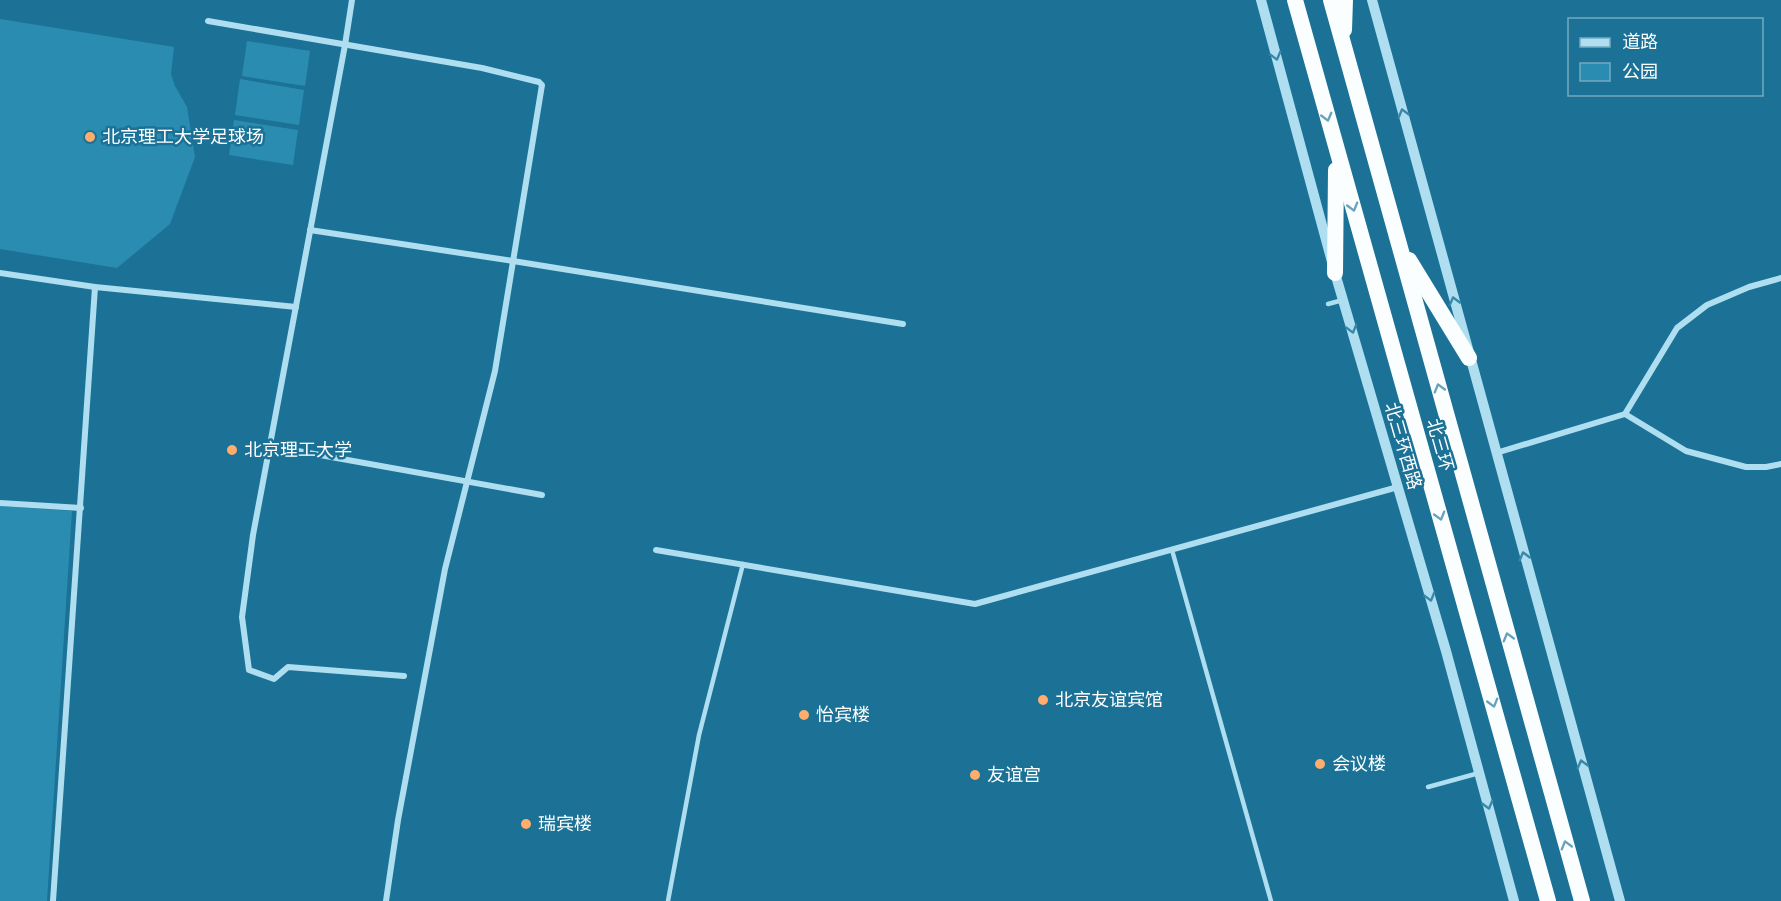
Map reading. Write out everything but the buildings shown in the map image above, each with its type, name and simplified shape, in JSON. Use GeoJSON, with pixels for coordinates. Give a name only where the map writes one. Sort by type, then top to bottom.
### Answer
{"type":"FeatureCollection","features":[{"type":"Feature","properties":{"kind":"highway","name":"北三环"},"geometry":{"type":"LineString","coordinates":[[1295,0],[1548,901]]}},
{"type":"Feature","properties":{"kind":"highway","name":"北三环"},"geometry":{"type":"LineString","coordinates":[[1331,0],[1582,901]]}},
{"type":"Feature","properties":{"kind":"highway"},"geometry":{"type":"LineString","coordinates":[[1344,49],[1345,0]]}},
{"type":"Feature","properties":{"kind":"highway"},"geometry":{"type":"LineString","coordinates":[[1335,273],[1337,151]]}},
{"type":"Feature","properties":{"kind":"highway"},"geometry":{"type":"LineString","coordinates":[[1399,244],[1469,358]]}},
{"type":"Feature","properties":{"kind":"street"},"geometry":{"type":"LineString","coordinates":[[352,0],[253,535],[242,617],[249,670],[274,679],[288,667],[404,676]]}},
{"type":"Feature","properties":{"kind":"street","name":"北三环西路"},"geometry":{"type":"LineString","coordinates":[[1261,0],[1335,273],[1398,487],[1514,901]]}},
{"type":"Feature","properties":{"kind":"street"},"geometry":{"type":"LineString","coordinates":[[1372,0],[1620,901]]}},
{"type":"Feature","properties":{"kind":"street"},"geometry":{"type":"LineString","coordinates":[[208,21],[482,68],[539,81],[542,85],[495,371],[445,569],[398,820],[386,901]]}},
{"type":"Feature","properties":{"kind":"street"},"geometry":{"type":"LineString","coordinates":[[310,230],[903,324]]}},
{"type":"Feature","properties":{"kind":"street"},"geometry":{"type":"LineString","coordinates":[[0,273],[95,287],[296,307]]}},
{"type":"Feature","properties":{"kind":"street"},"geometry":{"type":"LineString","coordinates":[[1496,453],[1625,414],[1677,328],[1707,305],[1749,287],[1781,278]]}},
{"type":"Feature","properties":{"kind":"street"},"geometry":{"type":"LineString","coordinates":[[53,901],[95,287]]}},
{"type":"Feature","properties":{"kind":"street"},"geometry":{"type":"LineString","coordinates":[[1625,414],[1686,451],[1746,467],[1781,464]]}},
{"type":"Feature","properties":{"kind":"street"},"geometry":{"type":"LineString","coordinates":[[270,446],[542,495]]}},
{"type":"Feature","properties":{"kind":"street"},"geometry":{"type":"LineString","coordinates":[[656,550],[975,604],[1398,487]]}},
{"type":"Feature","properties":{"kind":"street"},"geometry":{"type":"LineString","coordinates":[[0,503],[81,508]]}},
{"type":"Feature","properties":{"kind":"lane"},"geometry":{"type":"LineString","coordinates":[[1328,304],[1343,300]]}},
{"type":"Feature","properties":{"kind":"lane"},"geometry":{"type":"LineString","coordinates":[[1172,550],[1271,901]]}},
{"type":"Feature","properties":{"kind":"lane"},"geometry":{"type":"LineString","coordinates":[[668,901],[699,735],[742,564]]}},
{"type":"Feature","properties":{"kind":"lane"},"geometry":{"type":"LineString","coordinates":[[1428,787],[1479,773]]}},
{"type":"Feature","properties":{"kind":"green space","name":"北京理工大学足球场"},"geometry":{"type":"Polygon","coordinates":[[[0,19],[174,47],[171,74],[187,107],[195,157],[170,224],[117,268],[0,249],[0,19]]]}},
{"type":"Feature","properties":{"kind":"green space"},"geometry":{"type":"Polygon","coordinates":[[[247,41],[310,51],[305,86],[242,76],[247,41]]]}},
{"type":"Feature","properties":{"kind":"green space"},"geometry":{"type":"Polygon","coordinates":[[[240,79],[304,90],[299,125],[235,115],[240,79]]]}},
{"type":"Feature","properties":{"kind":"green space"},"geometry":{"type":"Polygon","coordinates":[[[234,120],[298,130],[293,165],[229,155],[234,120]]]}},
{"type":"Feature","properties":{"kind":"green space"},"geometry":{"type":"Polygon","coordinates":[[[0,506],[72,511],[47,901],[0,901],[0,506]]]}},
{"type":"Feature","properties":{"kind":"place","name":"北京理工大学足球场"},"geometry":{"type":"Point","coordinates":[90,137]}},
{"type":"Feature","properties":{"kind":"place","name":"北京理工大学"},"geometry":{"type":"Point","coordinates":[232,450]}},
{"type":"Feature","properties":{"kind":"place","name":"北京友谊宾馆"},"geometry":{"type":"Point","coordinates":[1043,700]}},
{"type":"Feature","properties":{"kind":"place","name":"怡宾楼"},"geometry":{"type":"Point","coordinates":[804,715]}},
{"type":"Feature","properties":{"kind":"place","name":"会议楼"},"geometry":{"type":"Point","coordinates":[1320,764]}},
{"type":"Feature","properties":{"kind":"place","name":"友谊宫"},"geometry":{"type":"Point","coordinates":[975,775]}},
{"type":"Feature","properties":{"kind":"place","name":"瑞宾楼"},"geometry":{"type":"Point","coordinates":[526,824]}}]}
